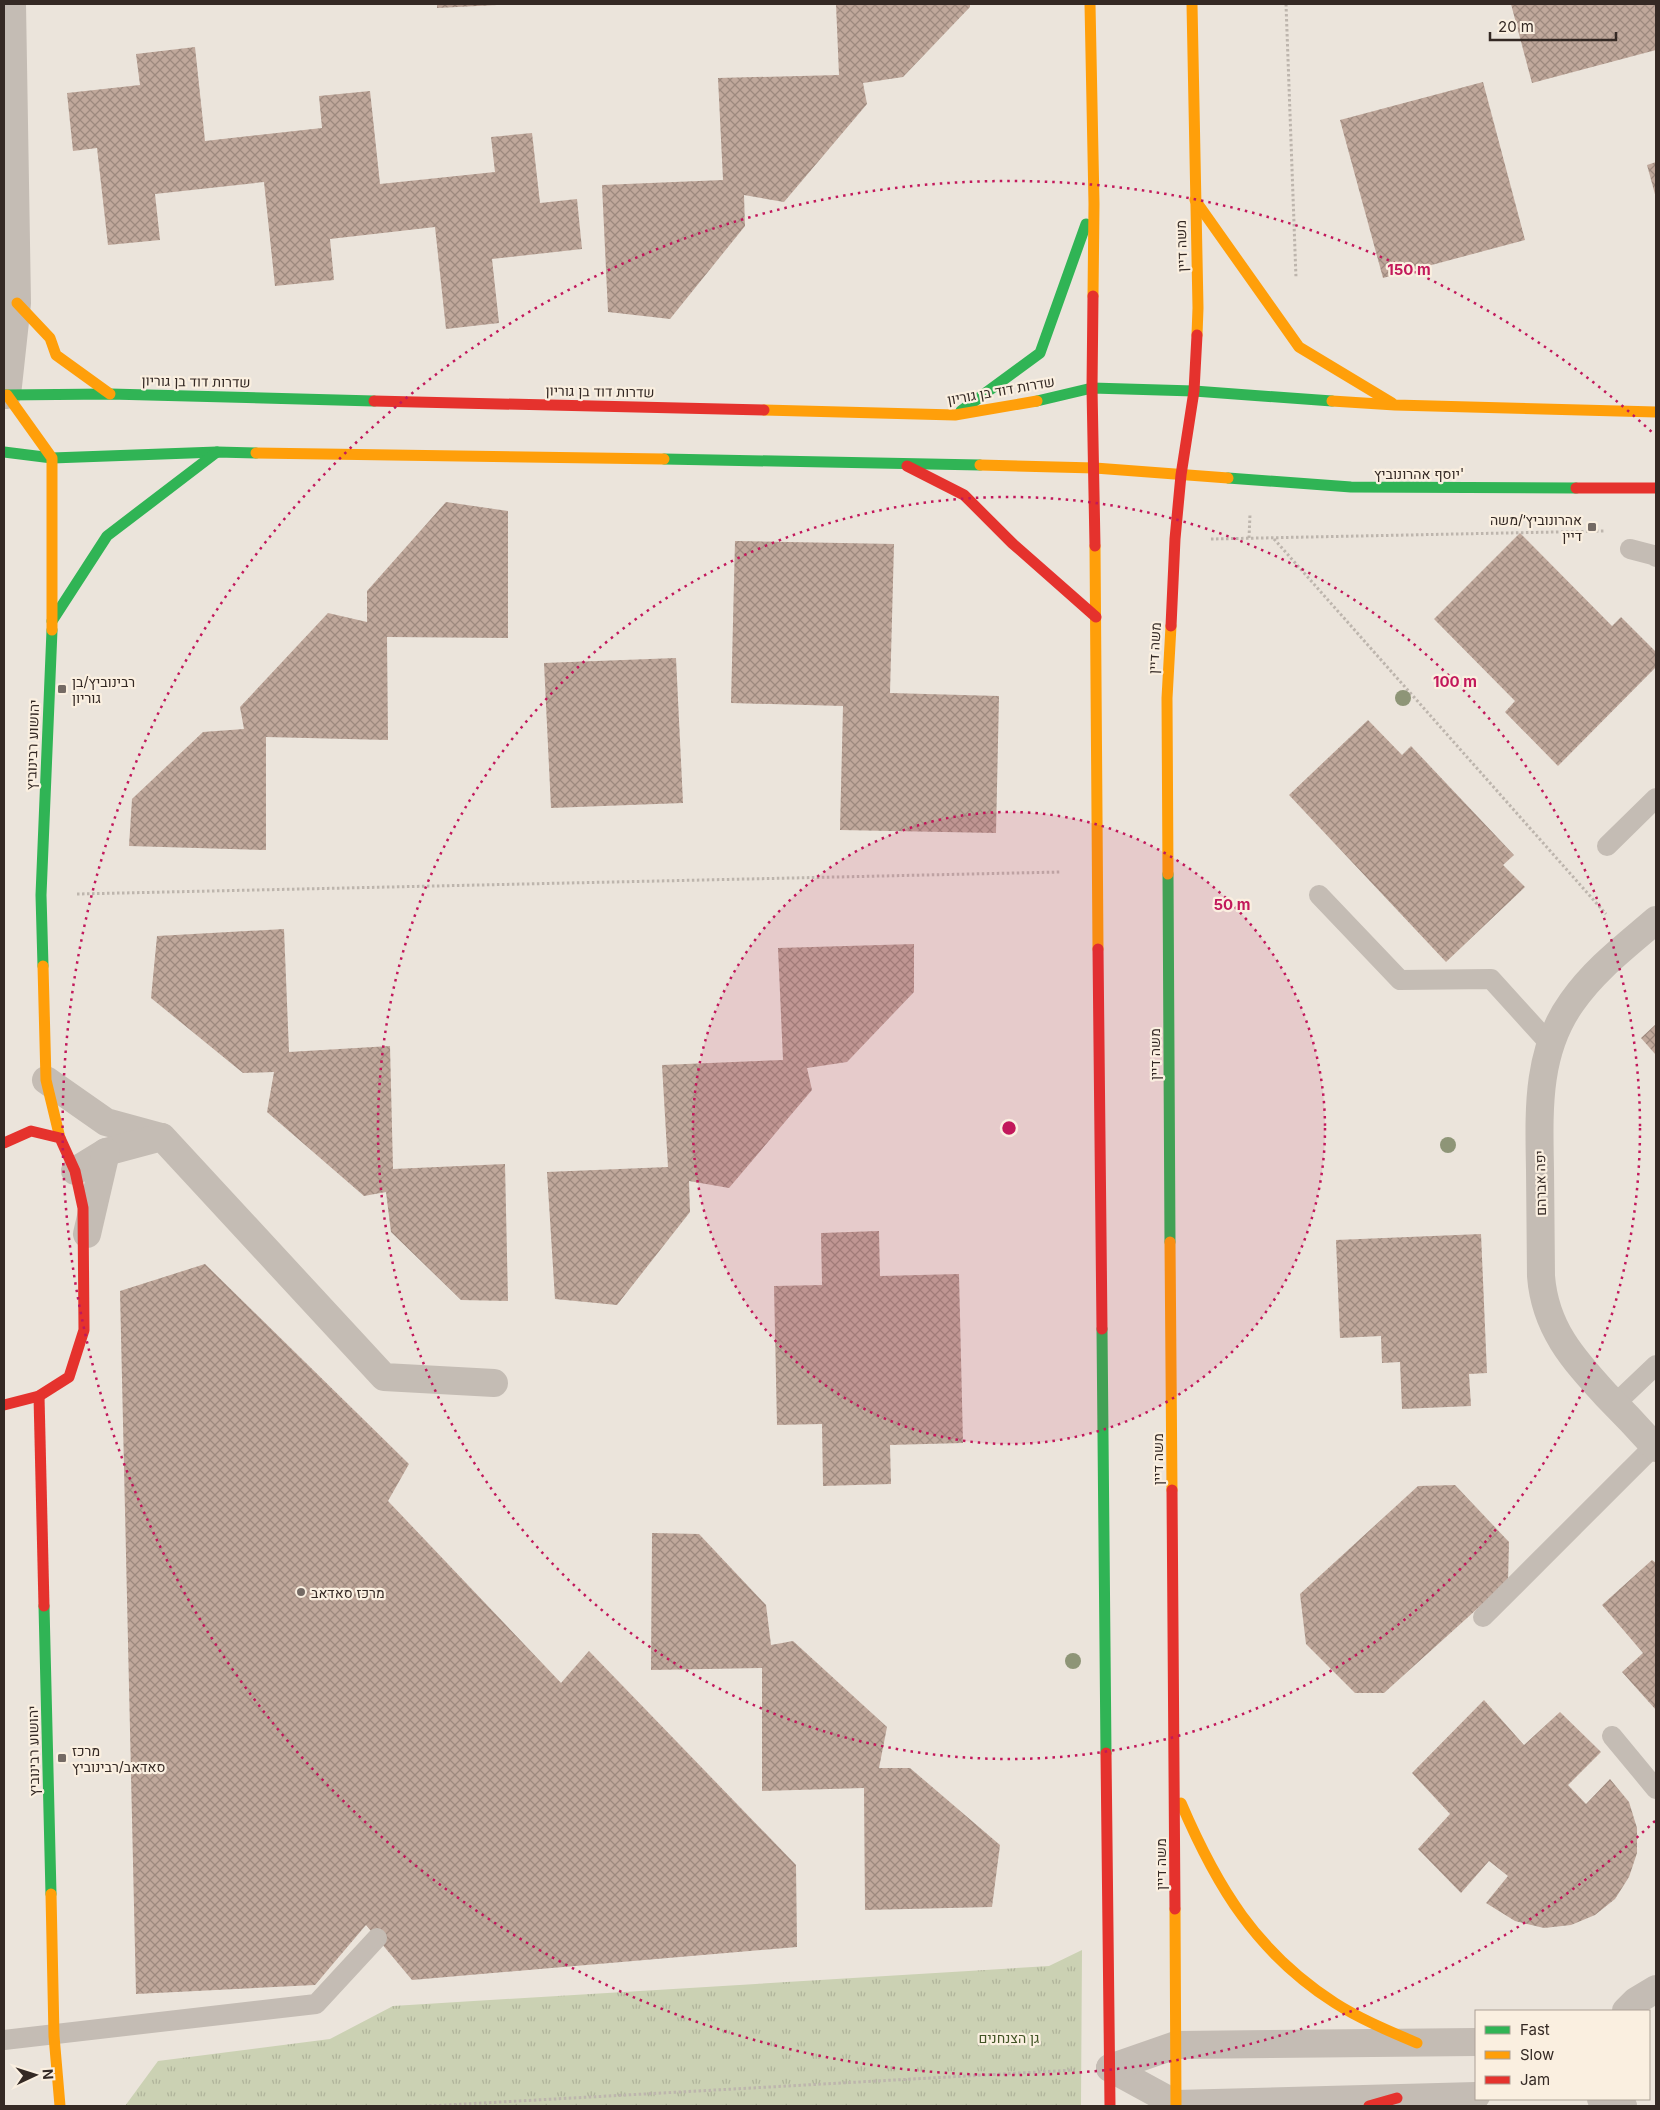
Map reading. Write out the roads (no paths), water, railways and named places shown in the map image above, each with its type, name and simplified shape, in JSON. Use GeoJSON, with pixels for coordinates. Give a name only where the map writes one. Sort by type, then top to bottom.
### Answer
{"type":"FeatureCollection","features":[{"type":"Feature","properties":{"kind":"street"},"geometry":{"type":"LineString","coordinates":[[12,4],[17,303],[5,401],[52,458]]}},
{"type":"Feature","properties":{"kind":"street"},"geometry":{"type":"LineString","coordinates":[[1090,4],[1094,204],[1092,388],[1095,468],[1097,871],[1110,2106]]}},
{"type":"Feature","properties":{"kind":"street","name":"משה דיין"},"geometry":{"type":"LineString","coordinates":[[1176,2105],[1167,698],[1174,539],[1181,475],[1194,391],[1198,308],[1192,4]]}},
{"type":"Feature","properties":{"kind":"street"},"geometry":{"type":"LineString","coordinates":[[1195,200],[1299,347],[1395,405]]}},
{"type":"Feature","properties":{"kind":"street"},"geometry":{"type":"LineString","coordinates":[[955,415],[1040,353],[1094,204]]}},
{"type":"Feature","properties":{"kind":"street"},"geometry":{"type":"LineString","coordinates":[[17,303],[50,338],[56,356],[110,394]]}},
{"type":"Feature","properties":{"kind":"street","name":"שדרות דוד בן גוריון"},"geometry":{"type":"LineString","coordinates":[[5,401],[110,394],[955,415],[1092,388],[1194,391]]}},
{"type":"Feature","properties":{"kind":"street"},"geometry":{"type":"LineString","coordinates":[[1194,391],[1395,405],[1656,412]]}},
{"type":"Feature","properties":{"kind":"street"},"geometry":{"type":"LineString","coordinates":[[4,452],[52,458],[217,452],[901,463],[1095,468],[1181,475]]}},
{"type":"Feature","properties":{"kind":"street"},"geometry":{"type":"LineString","coordinates":[[52,621],[107,536],[217,452]]}},
{"type":"Feature","properties":{"kind":"street","name":"יהושוע רבינוביץ"},"geometry":{"type":"LineString","coordinates":[[4,1404],[39,1396],[69,1377],[84,1330],[84,1208],[75,1171],[60,1138],[46,1080],[41,895],[52,621],[52,458]]}},
{"type":"Feature","properties":{"kind":"street"},"geometry":{"type":"LineString","coordinates":[[901,463],[964,495],[1012,543],[1096,617]]}},
{"type":"Feature","properties":{"kind":"street","name":"יוסף אהרונוביץ'"},"geometry":{"type":"LineString","coordinates":[[1181,475],[1351,487],[1656,488]]}},
{"type":"Feature","properties":{"kind":"street","name":"יפה אברהם"},"geometry":{"type":"LineString","coordinates":[[1655,1447],[1574,1361],[1563,1344],[1550,1317],[1542,1284],[1539,1108],[1542,1075],[1550,1044],[1564,1016],[1581,990],[1602,966],[1656,920]]}},
{"type":"Feature","properties":{"kind":"street"},"geometry":{"type":"LineString","coordinates":[[46,1080],[106,1122],[162,1137],[384,1377],[494,1383]]}},
{"type":"Feature","properties":{"kind":"street"},"geometry":{"type":"LineString","coordinates":[[4,1143],[31,1131],[60,1138]]}},
{"type":"Feature","properties":{"kind":"street"},"geometry":{"type":"LineString","coordinates":[[75,1171],[106,1152],[162,1137]]}},
{"type":"Feature","properties":{"kind":"street"},"geometry":{"type":"LineString","coordinates":[[85,1240],[106,1152]]}},
{"type":"Feature","properties":{"kind":"street","name":"יהושוע רבינוביץ"},"geometry":{"type":"LineString","coordinates":[[39,1396],[54,2036],[60,2106]]}},
{"type":"Feature","properties":{"kind":"street"},"geometry":{"type":"LineString","coordinates":[[1174,1786],[1194,1839],[1208,1868],[1242,1919],[1261,1941],[1304,1981],[1328,1999],[1380,2029],[1416,2043]]}},
{"type":"Feature","properties":{"kind":"street"},"geometry":{"type":"LineString","coordinates":[[1110,2068],[1176,2045],[1475,2042]]}},
{"type":"Feature","properties":{"kind":"street"},"geometry":{"type":"LineString","coordinates":[[1110,2068],[1176,2105],[1475,2096]]}},
{"type":"Feature","properties":{"kind":"street"},"geometry":{"type":"LineString","coordinates":[[1369,2106],[1396,2098]]}},
{"type":"Feature","properties":{"kind":"street"},"geometry":{"type":"LineString","coordinates":[[1604,2100],[1623,2106]]}},
{"type":"Feature","properties":{"kind":"lane"},"geometry":{"type":"LineString","coordinates":[[1630,549],[1656,557]]}},
{"type":"Feature","properties":{"kind":"lane"},"geometry":{"type":"LineString","coordinates":[[1607,846],[1656,798]]}},
{"type":"Feature","properties":{"kind":"lane"},"geometry":{"type":"LineString","coordinates":[[1319,894],[1400,980],[1491,979],[1550,1044]]}},
{"type":"Feature","properties":{"kind":"lane"},"geometry":{"type":"LineString","coordinates":[[1616,1404],[1656,1365]]}},
{"type":"Feature","properties":{"kind":"lane"},"geometry":{"type":"LineString","coordinates":[[1483,1617],[1655,1447]]}},
{"type":"Feature","properties":{"kind":"lane"},"geometry":{"type":"LineString","coordinates":[[1612,1736],[1656,1789]]}},
{"type":"Feature","properties":{"kind":"lane"},"geometry":{"type":"LineString","coordinates":[[4,2040],[54,2036],[316,2004],[377,1938]]}},
{"type":"Feature","properties":{"kind":"place","name":"אהרונוביץ׳/משה דיין"},"geometry":{"type":"Point","coordinates":[1592,527]}},
{"type":"Feature","properties":{"kind":"place","name":"רבינוביץ/בן גוריון"},"geometry":{"type":"Point","coordinates":[62,689]}},
{"type":"Feature","properties":{"kind":"place","name":"מרכז סאדאב"},"geometry":{"type":"Point","coordinates":[301,1592]}},
{"type":"Feature","properties":{"kind":"place","name":"מרכז סאדאב/רבינוביץ"},"geometry":{"type":"Point","coordinates":[62,1758]}},
{"type":"Feature","properties":{"kind":"park label","name":"גן הצנחנים"},"geometry":{"type":"Point","coordinates":[1009,2037]}}]}
